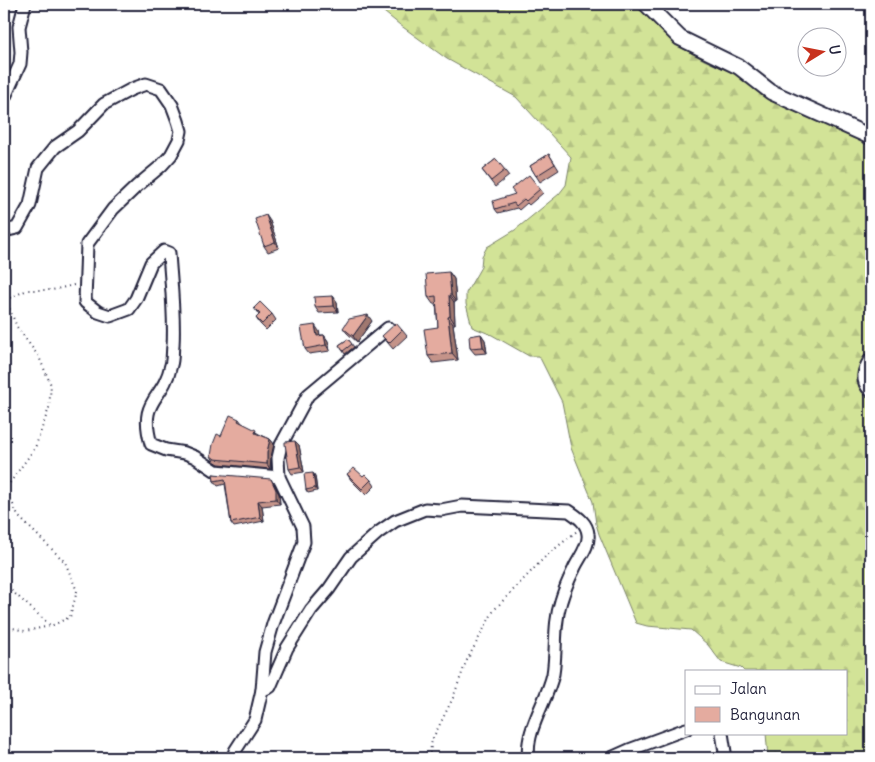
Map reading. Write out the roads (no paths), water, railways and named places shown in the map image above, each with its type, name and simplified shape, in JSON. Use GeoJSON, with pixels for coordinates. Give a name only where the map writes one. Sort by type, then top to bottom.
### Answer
{"type":"FeatureCollection","features":[{"type":"Feature","properties":{"kind":"street"},"geometry":{"type":"LineString","coordinates":[[4,99],[20,64],[19,27],[25,4]]}},
{"type":"Feature","properties":{"kind":"street"},"geometry":{"type":"LineString","coordinates":[[646,4],[680,38],[739,68],[771,92],[871,137]]}},
{"type":"Feature","properties":{"kind":"street"},"geometry":{"type":"LineString","coordinates":[[4,231],[17,228],[30,204],[38,168],[55,147],[78,131],[104,104],[132,89],[146,84],[161,89],[172,105],[178,121],[181,131],[179,140],[171,155],[113,209],[87,244],[85,302],[98,312],[110,316],[129,309],[136,299],[151,263],[164,251],[169,253],[174,324],[171,365],[162,388],[153,399],[147,414],[147,427],[151,444],[166,450],[185,453],[195,457],[216,471],[279,477]]}},
{"type":"Feature","properties":{"kind":"street"},"geometry":{"type":"LineString","coordinates":[[233,758],[235,751],[254,720],[262,690],[265,652],[272,624],[304,542],[303,527],[279,477],[278,458],[281,445],[308,395],[388,328]]}},
{"type":"Feature","properties":{"kind":"street"},"geometry":{"type":"LineString","coordinates":[[871,361],[865,377],[871,389]]}},
{"type":"Feature","properties":{"kind":"street"},"geometry":{"type":"LineString","coordinates":[[262,690],[270,687],[287,648],[310,610],[329,589],[351,557],[379,532],[395,521],[424,509],[440,510],[462,506],[569,511],[579,518],[584,525],[588,534],[588,542],[574,569],[556,619],[553,674],[537,716],[528,750],[529,758]]}},
{"type":"Feature","properties":{"kind":"street"},"geometry":{"type":"LineString","coordinates":[[611,758],[685,729]]}},
{"type":"Feature","properties":{"kind":"street"},"geometry":{"type":"LineString","coordinates":[[722,734],[726,752],[724,758]]}}]}
